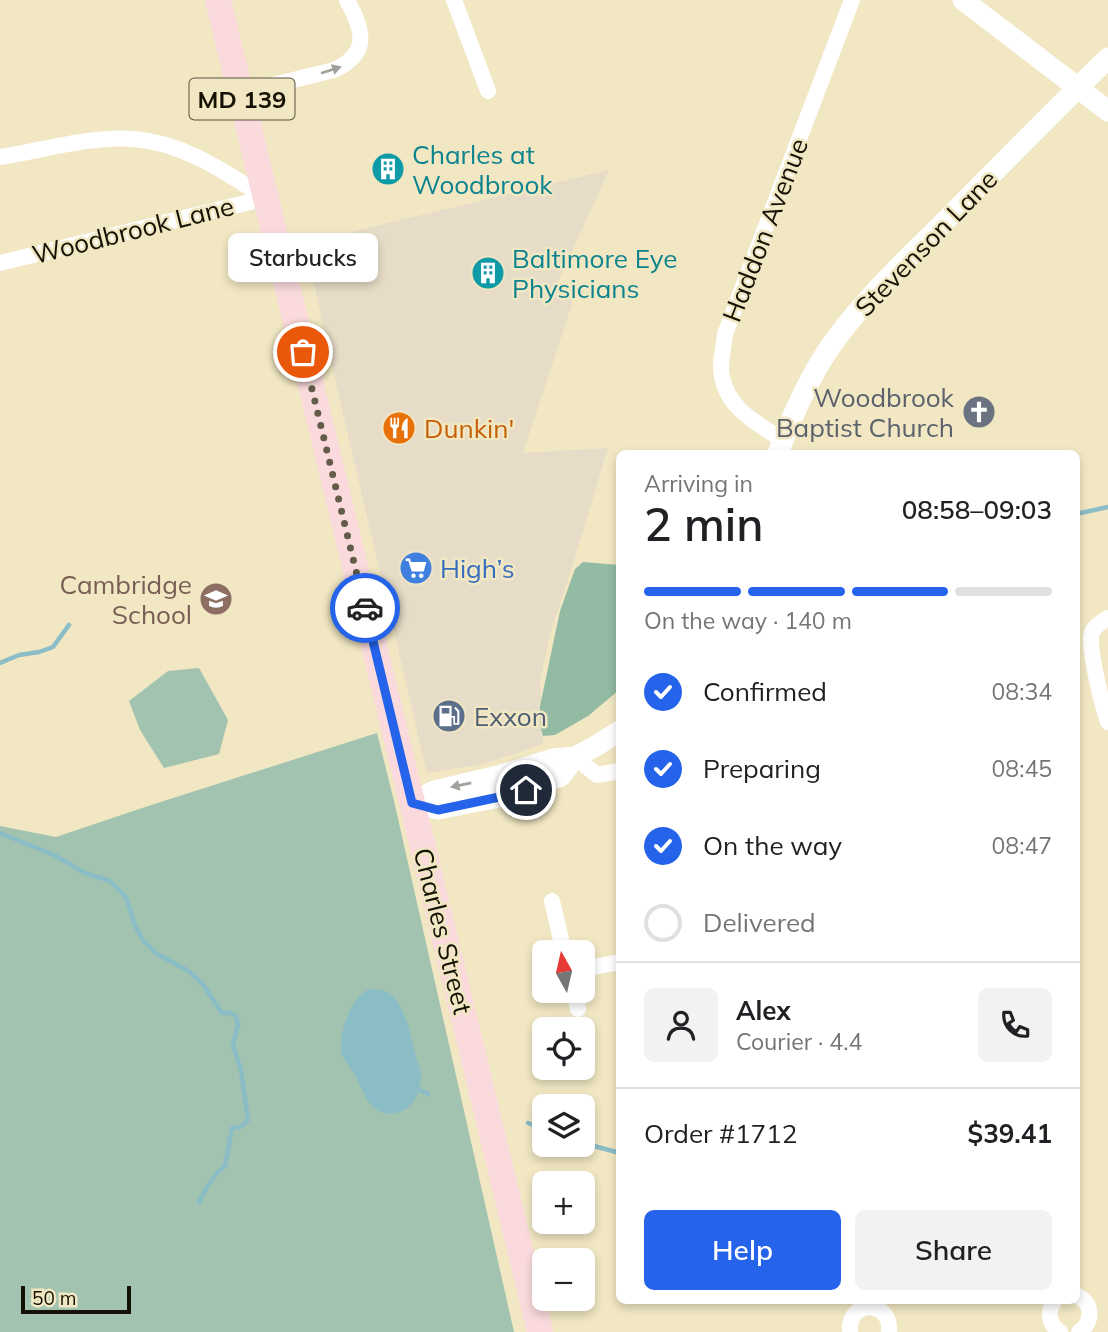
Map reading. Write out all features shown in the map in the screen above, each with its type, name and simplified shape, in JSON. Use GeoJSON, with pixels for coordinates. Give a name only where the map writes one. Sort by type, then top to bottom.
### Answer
{"type":"FeatureCollection","features":[{"type":"Feature","properties":{"kind":"main road","name":"Charles Street"},"geometry":{"type":"LineString","coordinates":[[218,0],[540,1332]]}},
{"type":"Feature","properties":{"kind":"street"},"geometry":{"type":"LineString","coordinates":[[241,93],[334,70],[353,59],[359,48],[359,23],[347,0]]}},
{"type":"Feature","properties":{"kind":"street"},"geometry":{"type":"LineString","coordinates":[[454,0],[488,91]]}},
{"type":"Feature","properties":{"kind":"street","name":"Haddon Avenue"},"geometry":{"type":"LineString","coordinates":[[780,447],[731,401],[723,384],[721,366],[725,334],[852,0]]}},
{"type":"Feature","properties":{"kind":"street"},"geometry":{"type":"LineString","coordinates":[[963,0],[1108,111]]}},
{"type":"Feature","properties":{"kind":"street","name":"Stevenson Lane"},"geometry":{"type":"LineString","coordinates":[[780,447],[820,364],[856,313],[1108,58]]}},
{"type":"Feature","properties":{"kind":"street"},"geometry":{"type":"LineString","coordinates":[[0,157],[89,142],[133,139],[179,149],[204,160],[266,198]]}},
{"type":"Feature","properties":{"kind":"street","name":"Woodbrook Lane"},"geometry":{"type":"LineString","coordinates":[[0,263],[266,198]]}},
{"type":"Feature","properties":{"kind":"street"},"geometry":{"type":"LineString","coordinates":[[1108,618],[1091,634],[1091,651],[1108,722]]}},
{"type":"Feature","properties":{"kind":"street"},"geometry":{"type":"LineString","coordinates":[[412,803],[434,791],[498,776],[553,759],[575,757],[616,733]]}},
{"type":"Feature","properties":{"kind":"street"},"geometry":{"type":"LineString","coordinates":[[575,757],[597,775],[616,772]]}},
{"type":"Feature","properties":{"kind":"street"},"geometry":{"type":"LineString","coordinates":[[552,901],[561,940]]}},
{"type":"Feature","properties":{"kind":"street"},"geometry":{"type":"LineString","coordinates":[[595,967],[616,963]]}},
{"type":"Feature","properties":{"kind":"street"},"geometry":{"type":"LineString","coordinates":[[577,1003],[578,1009]]}},
{"type":"Feature","properties":{"kind":"street"},"geometry":{"type":"LineString","coordinates":[[1079,1332],[1085,1327],[1090,1316],[1087,1303],[1080,1298]]}},
{"type":"Feature","properties":{"kind":"street"},"geometry":{"type":"LineString","coordinates":[[1053,1304],[1049,1311],[1050,1318],[1052,1325],[1060,1332]]}},
{"type":"Feature","properties":{"kind":"street"},"geometry":{"type":"LineString","coordinates":[[850,1332],[849,1324],[856,1312],[868,1307],[887,1316],[889,1332]]}},
{"type":"Feature","properties":{"kind":"shaded area"},"geometry":{"type":"Polygon","coordinates":[[[609,170],[557,284],[576,292],[523,453],[608,448],[550,634],[540,682],[543,744],[483,764],[427,773],[305,243],[609,170]]]}},
{"type":"Feature","properties":{"kind":"green space"},"geometry":{"type":"Polygon","coordinates":[[[583,562],[616,565],[616,693],[588,716],[555,735],[543,736],[540,706],[560,611],[575,569],[583,562]]]}},
{"type":"Feature","properties":{"kind":"green space"},"geometry":{"type":"Polygon","coordinates":[[[199,668],[228,720],[219,754],[164,768],[140,730],[129,701],[168,671],[199,668]]]}},
{"type":"Feature","properties":{"kind":"green space"},"geometry":{"type":"Polygon","coordinates":[[[377,733],[514,1332],[0,1332],[0,826],[56,837],[377,733]]]}},
{"type":"Feature","properties":{"kind":"water"},"geometry":{"type":"Polygon","coordinates":[[[375,989],[390,993],[402,1011],[420,1072],[421,1083],[411,1105],[395,1113],[387,1114],[374,1108],[342,1054],[343,1030],[354,1003],[365,991],[375,989]]]}},
{"type":"Feature","properties":{"kind":"waterway"},"geometry":{"type":"LineString","coordinates":[[1080,513],[1108,507]]}},
{"type":"Feature","properties":{"kind":"waterway"},"geometry":{"type":"LineString","coordinates":[[0,663],[19,655],[53,647],[69,625]]}},
{"type":"Feature","properties":{"kind":"waterway"},"geometry":{"type":"LineString","coordinates":[[0,833],[54,855],[85,873],[110,881],[126,897],[135,926],[143,940],[157,954],[187,970],[202,983],[222,1013],[236,1016],[238,1025],[233,1045],[241,1070],[248,1120],[241,1127],[232,1128],[225,1166],[208,1185],[199,1202]]}},
{"type":"Feature","properties":{"kind":"waterway"},"geometry":{"type":"LineString","coordinates":[[419,1090],[428,1094]]}},
{"type":"Feature","properties":{"kind":"waterway"},"geometry":{"type":"LineString","coordinates":[[528,1123],[532,1124]]}},
{"type":"Feature","properties":{"kind":"waterway"},"geometry":{"type":"LineString","coordinates":[[595,1146],[616,1152]]}},
{"type":"Feature","properties":{"kind":"way so far"},"geometry":{"type":"LineString","coordinates":[[303,352],[365,608]]}},
{"type":"Feature","properties":{"kind":"place","name":"Charles at Woodbrook"},"geometry":{"type":"Point","coordinates":[388,169]}},
{"type":"Feature","properties":{"kind":"place","name":"Baltimore Eye Physicians"},"geometry":{"type":"Point","coordinates":[488,273]}},
{"type":"Feature","properties":{"kind":"place","name":"Starbucks"},"geometry":{"type":"Point","coordinates":[303,352]}},
{"type":"Feature","properties":{"kind":"place","name":"Woodbrook Baptist Church"},"geometry":{"type":"Point","coordinates":[979,412]}},
{"type":"Feature","properties":{"kind":"place","name":"Dunkin'"},"geometry":{"type":"Point","coordinates":[399,428]}},
{"type":"Feature","properties":{"kind":"place","name":"High’s"},"geometry":{"type":"Point","coordinates":[416,568]}},
{"type":"Feature","properties":{"kind":"place","name":"Cambridge School"},"geometry":{"type":"Point","coordinates":[216,599]}},
{"type":"Feature","properties":{"kind":"place","name":"Exxon"},"geometry":{"type":"Point","coordinates":[449,716]}},
{"type":"Feature","properties":{"kind":"route"},"geometry":{"type":"LineString","coordinates":[[365,608],[412,803],[438,810],[526,790]]}}]}
